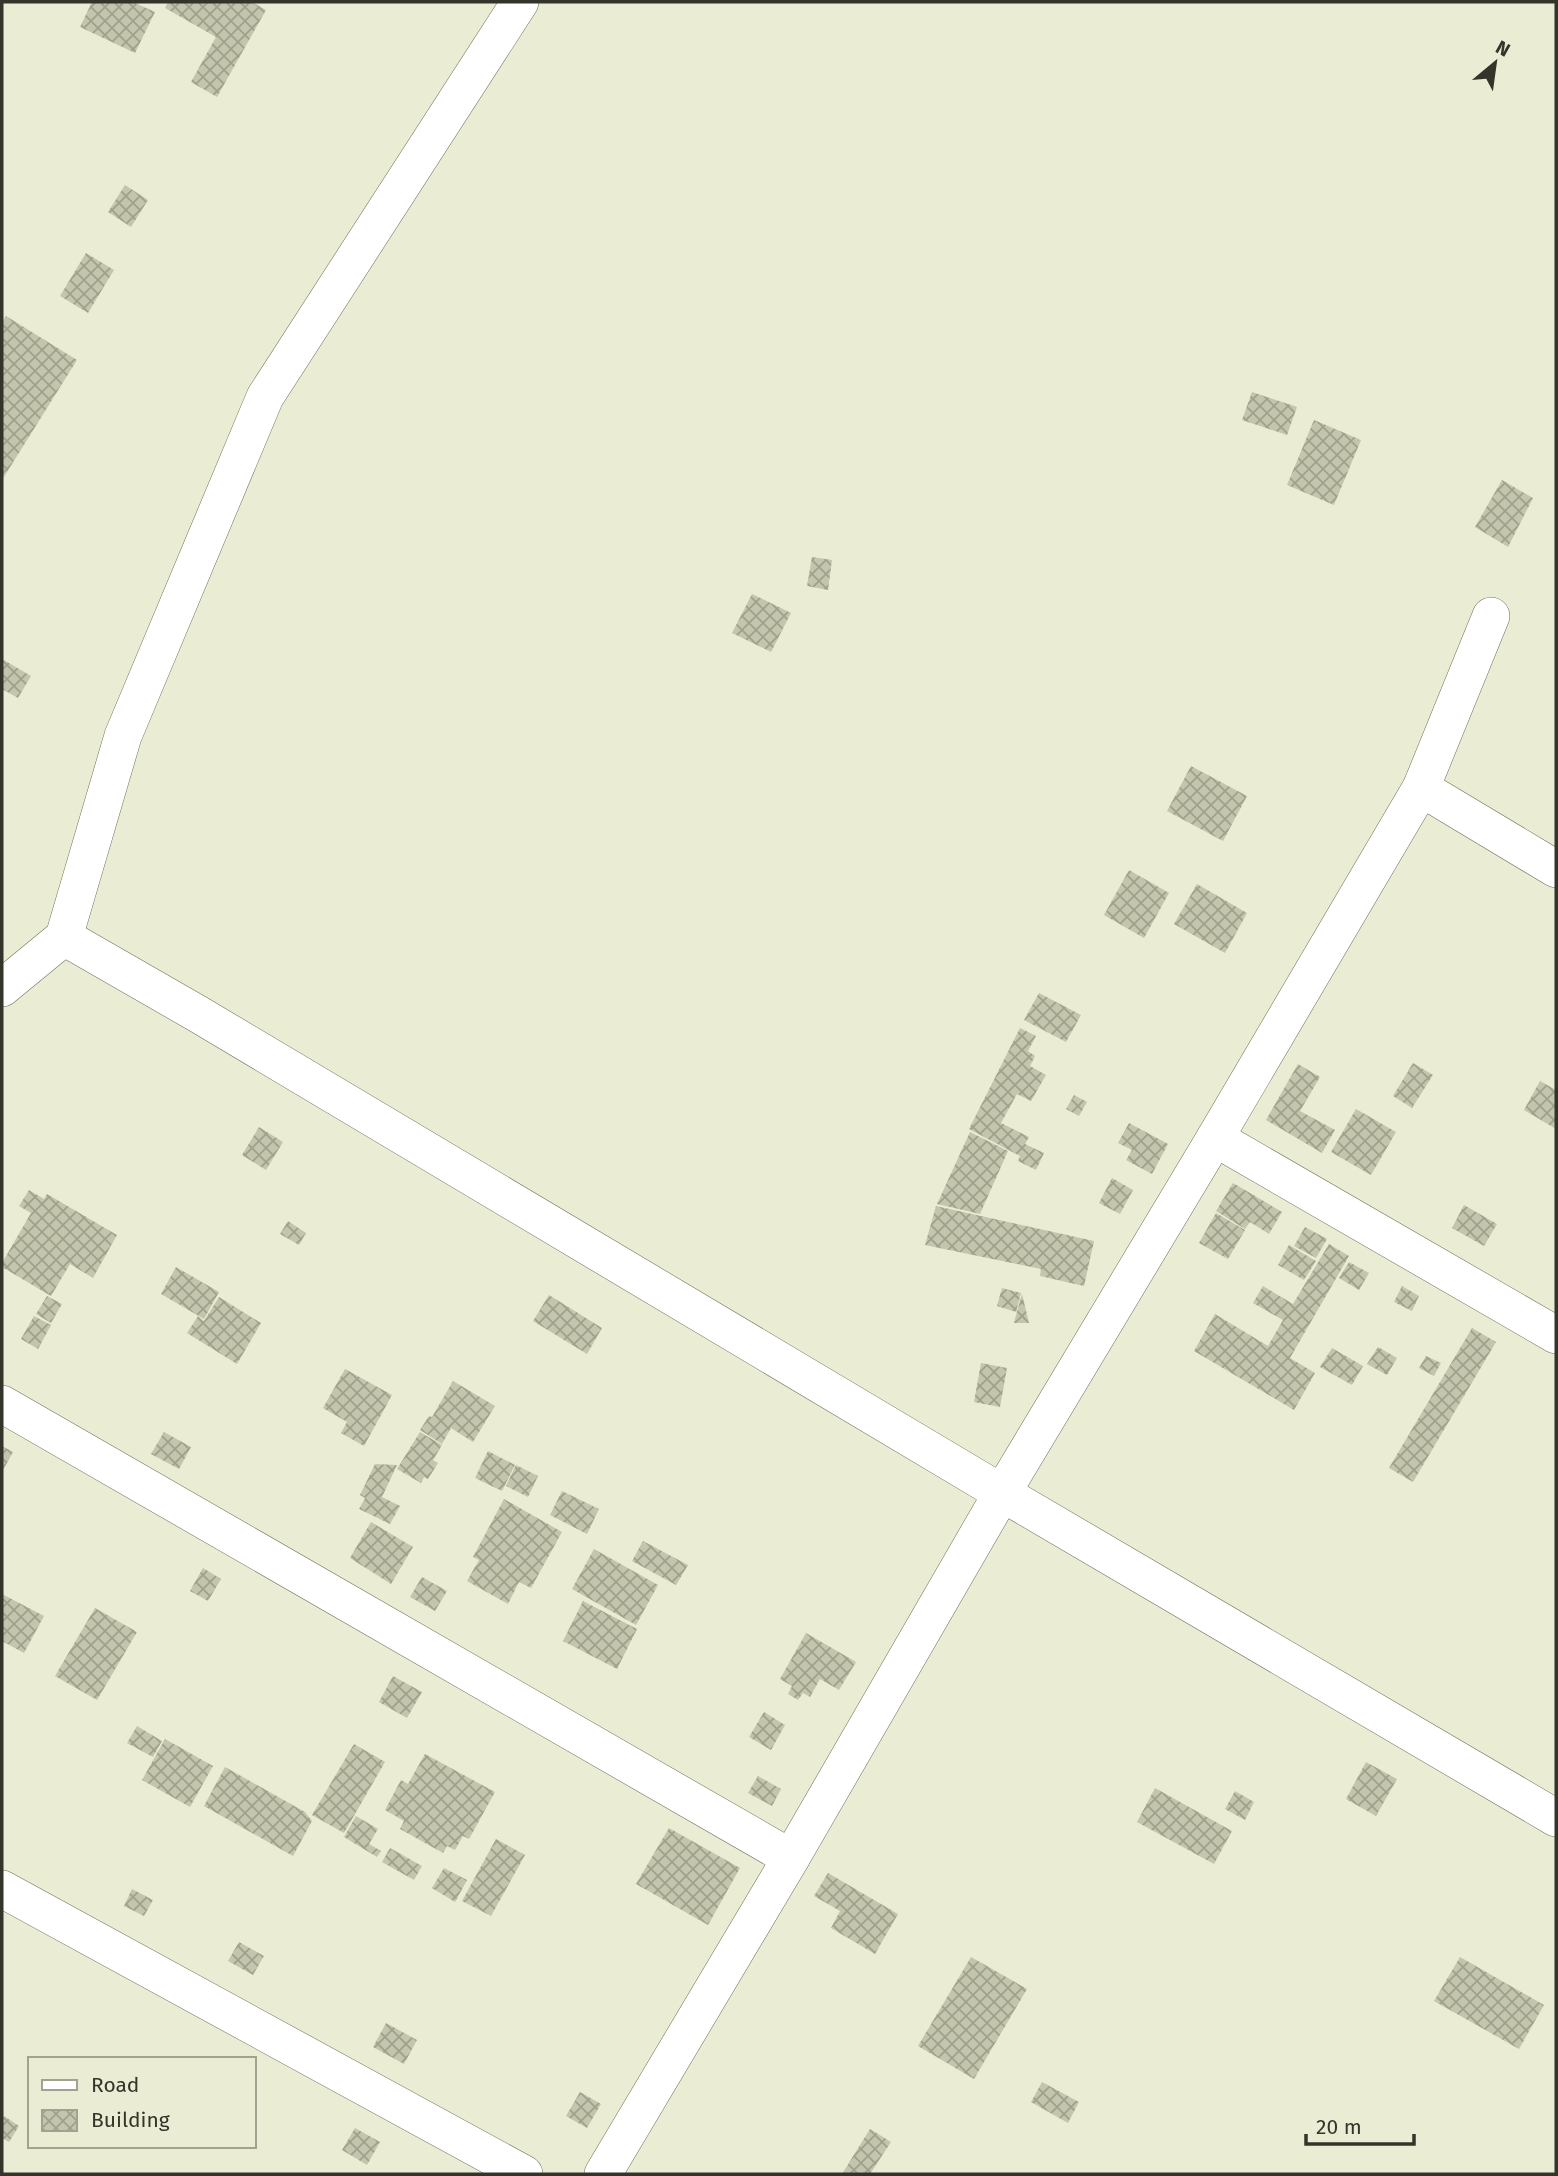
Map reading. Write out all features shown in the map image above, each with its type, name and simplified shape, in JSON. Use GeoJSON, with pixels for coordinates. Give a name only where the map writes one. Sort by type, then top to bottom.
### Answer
{"type":"FeatureCollection","features":[{"type":"Feature","properties":{"kind":"street"},"geometry":{"type":"LineString","coordinates":[[2,988],[64,937],[123,736],[265,397],[520,2]]}},
{"type":"Feature","properties":{"kind":"street"},"geometry":{"type":"LineString","coordinates":[[603,2174],[791,1858],[1002,1493],[1422,788],[1491,617]]}},
{"type":"Feature","properties":{"kind":"street"},"geometry":{"type":"LineString","coordinates":[[1422,788],[1556,869]]}},
{"type":"Feature","properties":{"kind":"street"},"geometry":{"type":"LineString","coordinates":[[64,937],[1556,1818]]}},
{"type":"Feature","properties":{"kind":"street"},"geometry":{"type":"LineString","coordinates":[[1215,1138],[1556,1335]]}},
{"type":"Feature","properties":{"kind":"street"},"geometry":{"type":"LineString","coordinates":[[2,1404],[791,1858]]}},
{"type":"Feature","properties":{"kind":"street"},"geometry":{"type":"LineString","coordinates":[[2,1889],[524,2174]]}},
{"type":"Feature","properties":{"kind":"building"},"geometry":{"type":"Polygon","coordinates":[[[92,2],[133,2],[155,12],[135,53],[80,27],[92,2]]]}},
{"type":"Feature","properties":{"kind":"building"},"geometry":{"type":"Polygon","coordinates":[[[168,2],[252,2],[266,10],[217,97],[191,82],[216,37],[165,8],[168,2]]]}},
{"type":"Feature","properties":{"kind":"building"},"geometry":{"type":"Polygon","coordinates":[[[125,185],[148,200],[131,227],[108,212],[125,185]]]}},
{"type":"Feature","properties":{"kind":"building"},"geometry":{"type":"Polygon","coordinates":[[[86,253],[114,270],[88,313],[60,296],[86,253]]]}},
{"type":"Feature","properties":{"kind":"building"},"geometry":{"type":"Polygon","coordinates":[[[6,316],[77,360],[2,480],[2,323],[6,316]]]}},
{"type":"Feature","properties":{"kind":"building"},"geometry":{"type":"Polygon","coordinates":[[[1252,392],[1297,407],[1287,435],[1242,420],[1252,392]]]}},
{"type":"Feature","properties":{"kind":"building"},"geometry":{"type":"Polygon","coordinates":[[[1314,420],[1361,440],[1334,505],[1287,485],[1314,420]]]}},
{"type":"Feature","properties":{"kind":"building"},"geometry":{"type":"Polygon","coordinates":[[[1502,480],[1533,498],[1508,547],[1475,527],[1502,480]]]}},
{"type":"Feature","properties":{"kind":"building"},"geometry":{"type":"Polygon","coordinates":[[[812,557],[832,560],[828,590],[807,586],[812,557]]]}},
{"type":"Feature","properties":{"kind":"building"},"geometry":{"type":"Polygon","coordinates":[[[752,594],[791,613],[771,652],[732,633],[752,594]]]}},
{"type":"Feature","properties":{"kind":"building"},"geometry":{"type":"Polygon","coordinates":[[[2,659],[31,676],[18,698],[2,689],[2,659]]]}},
{"type":"Feature","properties":{"kind":"building"},"geometry":{"type":"Polygon","coordinates":[[[1191,766],[1247,796],[1223,841],[1167,811],[1191,766]]]}},
{"type":"Feature","properties":{"kind":"building"},"geometry":{"type":"Polygon","coordinates":[[[1129,870],[1169,893],[1144,938],[1104,915],[1129,870]]]}},
{"type":"Feature","properties":{"kind":"building"},"geometry":{"type":"Polygon","coordinates":[[[1197,884],[1247,913],[1225,953],[1174,924],[1197,884]]]}},
{"type":"Feature","properties":{"kind":"building"},"geometry":{"type":"Polygon","coordinates":[[[1039,993],[1081,1015],[1066,1042],[1024,1020],[1039,993]]]}},
{"type":"Feature","properties":{"kind":"building"},"geometry":{"type":"Polygon","coordinates":[[[1020,1028],[1036,1036],[1028,1051],[1035,1056],[1030,1066],[1046,1075],[1031,1101],[1017,1094],[1001,1123],[1029,1137],[1025,1144],[1044,1153],[1036,1170],[1018,1161],[1020,1156],[969,1129],[1020,1028]]]}},
{"type":"Feature","properties":{"kind":"building"},"geometry":{"type":"Polygon","coordinates":[[[1413,1063],[1433,1075],[1412,1108],[1393,1096],[1413,1063]]]}},
{"type":"Feature","properties":{"kind":"building"},"geometry":{"type":"Polygon","coordinates":[[[1298,1064],[1320,1077],[1300,1111],[1335,1130],[1322,1153],[1266,1120],[1298,1064]]]}},
{"type":"Feature","properties":{"kind":"building"},"geometry":{"type":"Polygon","coordinates":[[[1540,1081],[1556,1090],[1556,1129],[1524,1110],[1540,1081]]]}},
{"type":"Feature","properties":{"kind":"building"},"geometry":{"type":"Polygon","coordinates":[[[1074,1095],[1087,1102],[1079,1116],[1066,1109],[1074,1095]]]}},
{"type":"Feature","properties":{"kind":"building"},"geometry":{"type":"Polygon","coordinates":[[[1356,1109],[1396,1132],[1371,1175],[1331,1152],[1356,1109]]]}},
{"type":"Feature","properties":{"kind":"building"},"geometry":{"type":"Polygon","coordinates":[[[1129,1123],[1168,1144],[1152,1174],[1126,1160],[1132,1150],[1118,1143],[1129,1123]]]}},
{"type":"Feature","properties":{"kind":"building"},"geometry":{"type":"Polygon","coordinates":[[[259,1127],[283,1142],[266,1170],[242,1155],[259,1127]]]}},
{"type":"Feature","properties":{"kind":"building"},"geometry":{"type":"Polygon","coordinates":[[[970,1132],[1008,1151],[980,1214],[937,1204],[970,1132]]]}},
{"type":"Feature","properties":{"kind":"building"},"geometry":{"type":"Polygon","coordinates":[[[1112,1178],[1133,1190],[1120,1214],[1099,1203],[1112,1178]]]}},
{"type":"Feature","properties":{"kind":"building"},"geometry":{"type":"Polygon","coordinates":[[[1233,1183],[1282,1212],[1269,1234],[1250,1222],[1245,1229],[1216,1211],[1233,1183]]]}},
{"type":"Feature","properties":{"kind":"building"},"geometry":{"type":"Polygon","coordinates":[[[29,1190],[44,1199],[47,1194],[117,1235],[93,1278],[70,1264],[51,1296],[2,1267],[31,1213],[19,1206],[29,1190]]]}},
{"type":"Feature","properties":{"kind":"building"},"geometry":{"type":"Polygon","coordinates":[[[1464,1205],[1497,1224],[1484,1246],[1452,1228],[1464,1205]]]}},
{"type":"Feature","properties":{"kind":"building"},"geometry":{"type":"Polygon","coordinates":[[[936,1206],[1094,1241],[1084,1286],[1040,1276],[1041,1269],[925,1245],[936,1206]]]}},
{"type":"Feature","properties":{"kind":"building"},"geometry":{"type":"Polygon","coordinates":[[[1216,1213],[1245,1230],[1228,1259],[1199,1243],[1216,1213]]]}},
{"type":"Feature","properties":{"kind":"building"},"geometry":{"type":"Polygon","coordinates":[[[288,1221],[306,1233],[299,1245],[280,1234],[288,1221]]]}},
{"type":"Feature","properties":{"kind":"building"},"geometry":{"type":"Polygon","coordinates":[[[1305,1227],[1327,1239],[1316,1258],[1294,1246],[1305,1227]]]}},
{"type":"Feature","properties":{"kind":"building"},"geometry":{"type":"Polygon","coordinates":[[[1329,1244],[1349,1256],[1290,1358],[1315,1373],[1294,1410],[1194,1351],[1215,1314],[1268,1346],[1283,1320],[1253,1303],[1263,1286],[1293,1304],[1329,1244]]]}},
{"type":"Feature","properties":{"kind":"building"},"geometry":{"type":"Polygon","coordinates":[[[1289,1245],[1316,1261],[1304,1280],[1278,1265],[1289,1245]]]}},
{"type":"Feature","properties":{"kind":"building"},"geometry":{"type":"Polygon","coordinates":[[[1349,1262],[1369,1273],[1359,1290],[1339,1278],[1349,1262]]]}},
{"type":"Feature","properties":{"kind":"building"},"geometry":{"type":"Polygon","coordinates":[[[176,1267],[219,1292],[204,1319],[161,1294],[176,1267]]]}},
{"type":"Feature","properties":{"kind":"building"},"geometry":{"type":"Polygon","coordinates":[[[1402,1286],[1419,1296],[1412,1311],[1394,1302],[1402,1286]]]}},
{"type":"Feature","properties":{"kind":"building"},"geometry":{"type":"Polygon","coordinates":[[[1002,1288],[1021,1293],[1016,1312],[997,1306],[1002,1288]]]}},
{"type":"Feature","properties":{"kind":"building"},"geometry":{"type":"Polygon","coordinates":[[[1022,1294],[1029,1323],[1014,1323],[1016,1315],[1022,1294]]]}},
{"type":"Feature","properties":{"kind":"building"},"geometry":{"type":"Polygon","coordinates":[[[549,1295],[602,1328],[587,1354],[533,1321],[549,1295]]]}},
{"type":"Feature","properties":{"kind":"building"},"geometry":{"type":"Polygon","coordinates":[[[47,1296],[62,1304],[51,1323],[36,1314],[47,1296]]]}},
{"type":"Feature","properties":{"kind":"building"},"geometry":{"type":"Polygon","coordinates":[[[219,1297],[261,1323],[237,1364],[187,1333],[198,1316],[204,1321],[219,1297]]]}},
{"type":"Feature","properties":{"kind":"building"},"geometry":{"type":"Polygon","coordinates":[[[34,1316],[51,1325],[38,1349],[21,1339],[34,1316]]]}},
{"type":"Feature","properties":{"kind":"building"},"geometry":{"type":"Polygon","coordinates":[[[1472,1328],[1496,1342],[1413,1482],[1389,1468],[1472,1328]]]}},
{"type":"Feature","properties":{"kind":"building"},"geometry":{"type":"Polygon","coordinates":[[[1378,1347],[1397,1358],[1387,1375],[1367,1364],[1378,1347]]]}},
{"type":"Feature","properties":{"kind":"building"},"geometry":{"type":"Polygon","coordinates":[[[1332,1348],[1363,1366],[1352,1385],[1320,1367],[1332,1348]]]}},
{"type":"Feature","properties":{"kind":"building"},"geometry":{"type":"Polygon","coordinates":[[[1426,1356],[1441,1363],[1434,1376],[1419,1368],[1426,1356]]]}},
{"type":"Feature","properties":{"kind":"building"},"geometry":{"type":"Polygon","coordinates":[[[981,1363],[1007,1368],[1000,1407],[974,1402],[981,1363]]]}},
{"type":"Feature","properties":{"kind":"building"},"geometry":{"type":"Polygon","coordinates":[[[345,1369],[392,1395],[364,1446],[341,1433],[347,1422],[323,1408],[345,1369]]]}},
{"type":"Feature","properties":{"kind":"building"},"geometry":{"type":"Polygon","coordinates":[[[453,1381],[495,1406],[473,1442],[451,1428],[442,1444],[420,1430],[429,1416],[432,1417],[453,1381]]]}},
{"type":"Feature","properties":{"kind":"building"},"geometry":{"type":"Polygon","coordinates":[[[164,1432],[191,1447],[179,1469],[151,1454],[164,1432]]]}},
{"type":"Feature","properties":{"kind":"building"},"geometry":{"type":"Polygon","coordinates":[[[420,1432],[442,1445],[433,1460],[438,1463],[428,1479],[424,1477],[421,1483],[397,1469],[420,1432]]]}},
{"type":"Feature","properties":{"kind":"building"},"geometry":{"type":"Polygon","coordinates":[[[2,1446],[13,1452],[2,1472],[2,1446]]]}},
{"type":"Feature","properties":{"kind":"building"},"geometry":{"type":"Polygon","coordinates":[[[488,1451],[515,1465],[502,1491],[475,1478],[488,1451]]]}},
{"type":"Feature","properties":{"kind":"building"},"geometry":{"type":"Polygon","coordinates":[[[375,1464],[397,1465],[382,1497],[400,1506],[390,1524],[359,1509],[365,1498],[360,1495],[375,1464]]]}},
{"type":"Feature","properties":{"kind":"building"},"geometry":{"type":"Polygon","coordinates":[[[516,1465],[538,1476],[528,1497],[506,1486],[516,1465]]]}},
{"type":"Feature","properties":{"kind":"building"},"geometry":{"type":"Polygon","coordinates":[[[562,1491],[599,1509],[587,1534],[550,1515],[562,1491]]]}},
{"type":"Feature","properties":{"kind":"building"},"geometry":{"type":"Polygon","coordinates":[[[504,1499],[562,1532],[531,1588],[519,1582],[508,1604],[467,1581],[479,1560],[473,1557],[504,1499]]]}},
{"type":"Feature","properties":{"kind":"building"},"geometry":{"type":"Polygon","coordinates":[[[371,1522],[413,1547],[391,1584],[350,1558],[371,1522]]]}},
{"type":"Feature","properties":{"kind":"building"},"geometry":{"type":"Polygon","coordinates":[[[643,1541],[688,1565],[676,1585],[632,1561],[643,1541]]]}},
{"type":"Feature","properties":{"kind":"building"},"geometry":{"type":"Polygon","coordinates":[[[594,1549],[658,1585],[636,1625],[572,1589],[594,1549]]]}},
{"type":"Feature","properties":{"kind":"building"},"geometry":{"type":"Polygon","coordinates":[[[203,1568],[221,1579],[208,1601],[190,1591],[203,1568]]]}},
{"type":"Feature","properties":{"kind":"building"},"geometry":{"type":"Polygon","coordinates":[[[422,1577],[447,1591],[435,1611],[410,1597],[422,1577]]]}},
{"type":"Feature","properties":{"kind":"building"},"geometry":{"type":"Polygon","coordinates":[[[2,1594],[44,1616],[24,1653],[2,1641],[2,1594]]]}},
{"type":"Feature","properties":{"kind":"building"},"geometry":{"type":"Polygon","coordinates":[[[583,1601],[637,1629],[617,1669],[563,1641],[583,1601]]]}},
{"type":"Feature","properties":{"kind":"building"},"geometry":{"type":"Polygon","coordinates":[[[95,1608],[137,1632],[97,1700],[55,1676],[95,1608]]]}},
{"type":"Feature","properties":{"kind":"building"},"geometry":{"type":"Polygon","coordinates":[[[806,1633],[856,1662],[839,1690],[820,1679],[810,1697],[803,1693],[798,1700],[788,1694],[792,1686],[780,1679],[806,1633]]]}},
{"type":"Feature","properties":{"kind":"building"},"geometry":{"type":"Polygon","coordinates":[[[393,1676],[422,1692],[407,1718],[379,1702],[393,1676]]]}},
{"type":"Feature","properties":{"kind":"building"},"geometry":{"type":"Polygon","coordinates":[[[764,1712],[785,1725],[771,1750],[749,1737],[764,1712]]]}},
{"type":"Feature","properties":{"kind":"building"},"geometry":{"type":"Polygon","coordinates":[[[137,1726],[162,1741],[153,1757],[127,1743],[137,1726]]]}},
{"type":"Feature","properties":{"kind":"building"},"geometry":{"type":"Polygon","coordinates":[[[165,1739],[213,1766],[190,1807],[142,1780],[165,1739]]]}},
{"type":"Feature","properties":{"kind":"building"},"geometry":{"type":"Polygon","coordinates":[[[354,1744],[385,1762],[344,1833],[312,1815],[354,1744]]]}},
{"type":"Feature","properties":{"kind":"building"},"geometry":{"type":"Polygon","coordinates":[[[425,1754],[495,1792],[469,1839],[463,1836],[455,1850],[447,1846],[443,1853],[400,1829],[404,1821],[385,1810],[401,1780],[408,1784],[425,1754]]]}},
{"type":"Feature","properties":{"kind":"building"},"geometry":{"type":"Polygon","coordinates":[[[1366,1762],[1397,1779],[1376,1816],[1346,1799],[1366,1762]]]}},
{"type":"Feature","properties":{"kind":"building"},"geometry":{"type":"Polygon","coordinates":[[[225,1767],[305,1812],[312,1821],[293,1856],[204,1806],[225,1767]]]}},
{"type":"Feature","properties":{"kind":"building"},"geometry":{"type":"Polygon","coordinates":[[[758,1776],[781,1789],[772,1806],[748,1793],[758,1776]]]}},
{"type":"Feature","properties":{"kind":"building"},"geometry":{"type":"Polygon","coordinates":[[[1155,1788],[1232,1831],[1214,1864],[1137,1822],[1155,1788]]]}},
{"type":"Feature","properties":{"kind":"building"},"geometry":{"type":"Polygon","coordinates":[[[1235,1791],[1254,1802],[1245,1820],[1225,1809],[1235,1791]]]}},
{"type":"Feature","properties":{"kind":"building"},"geometry":{"type":"Polygon","coordinates":[[[356,1816],[378,1829],[369,1844],[381,1851],[377,1857],[344,1837],[356,1816]]]}},
{"type":"Feature","properties":{"kind":"building"},"geometry":{"type":"Polygon","coordinates":[[[669,1828],[740,1868],[708,1925],[636,1884],[669,1828]]]}},
{"type":"Feature","properties":{"kind":"building"},"geometry":{"type":"Polygon","coordinates":[[[496,1839],[525,1855],[491,1916],[462,1901],[496,1839]]]}},
{"type":"Feature","properties":{"kind":"building"},"geometry":{"type":"Polygon","coordinates":[[[390,1848],[422,1866],[414,1880],[382,1862],[390,1848]]]}},
{"type":"Feature","properties":{"kind":"building"},"geometry":{"type":"Polygon","coordinates":[[[444,1868],[467,1880],[455,1902],[432,1888],[444,1868]]]}},
{"type":"Feature","properties":{"kind":"building"},"geometry":{"type":"Polygon","coordinates":[[[828,1873],[898,1914],[875,1954],[831,1928],[840,1911],[814,1896],[828,1873]]]}},
{"type":"Feature","properties":{"kind":"building"},"geometry":{"type":"Polygon","coordinates":[[[132,1889],[153,1900],[144,1916],[124,1906],[132,1889]]]}},
{"type":"Feature","properties":{"kind":"building"},"geometry":{"type":"Polygon","coordinates":[[[239,1942],[264,1956],[253,1975],[228,1961],[239,1942]]]}},
{"type":"Feature","properties":{"kind":"building"},"geometry":{"type":"Polygon","coordinates":[[[971,1957],[1027,1989],[974,2079],[918,2046],[971,1957]]]}},
{"type":"Feature","properties":{"kind":"building"},"geometry":{"type":"Polygon","coordinates":[[[1460,1957],[1544,2005],[1519,2049],[1434,2001],[1460,1957]]]}},
{"type":"Feature","properties":{"kind":"building"},"geometry":{"type":"Polygon","coordinates":[[[386,2023],[417,2040],[404,2064],[373,2047],[386,2023]]]}},
{"type":"Feature","properties":{"kind":"building"},"geometry":{"type":"Polygon","coordinates":[[[1042,2082],[1079,2102],[1068,2123],[1031,2102],[1042,2082]]]}},
{"type":"Feature","properties":{"kind":"building"},"geometry":{"type":"Polygon","coordinates":[[[580,2092],[601,2104],[587,2128],[566,2116],[580,2092]]]}},
{"type":"Feature","properties":{"kind":"building"},"geometry":{"type":"Polygon","coordinates":[[[4,2116],[19,2126],[9,2142],[2,2138],[4,2116]]]}},
{"type":"Feature","properties":{"kind":"building"},"geometry":{"type":"Polygon","coordinates":[[[355,2128],[380,2142],[367,2165],[342,2150],[355,2128]]]}},
{"type":"Feature","properties":{"kind":"building"},"geometry":{"type":"Polygon","coordinates":[[[870,2129],[891,2142],[870,2174],[842,2174],[870,2129]]]}}]}
